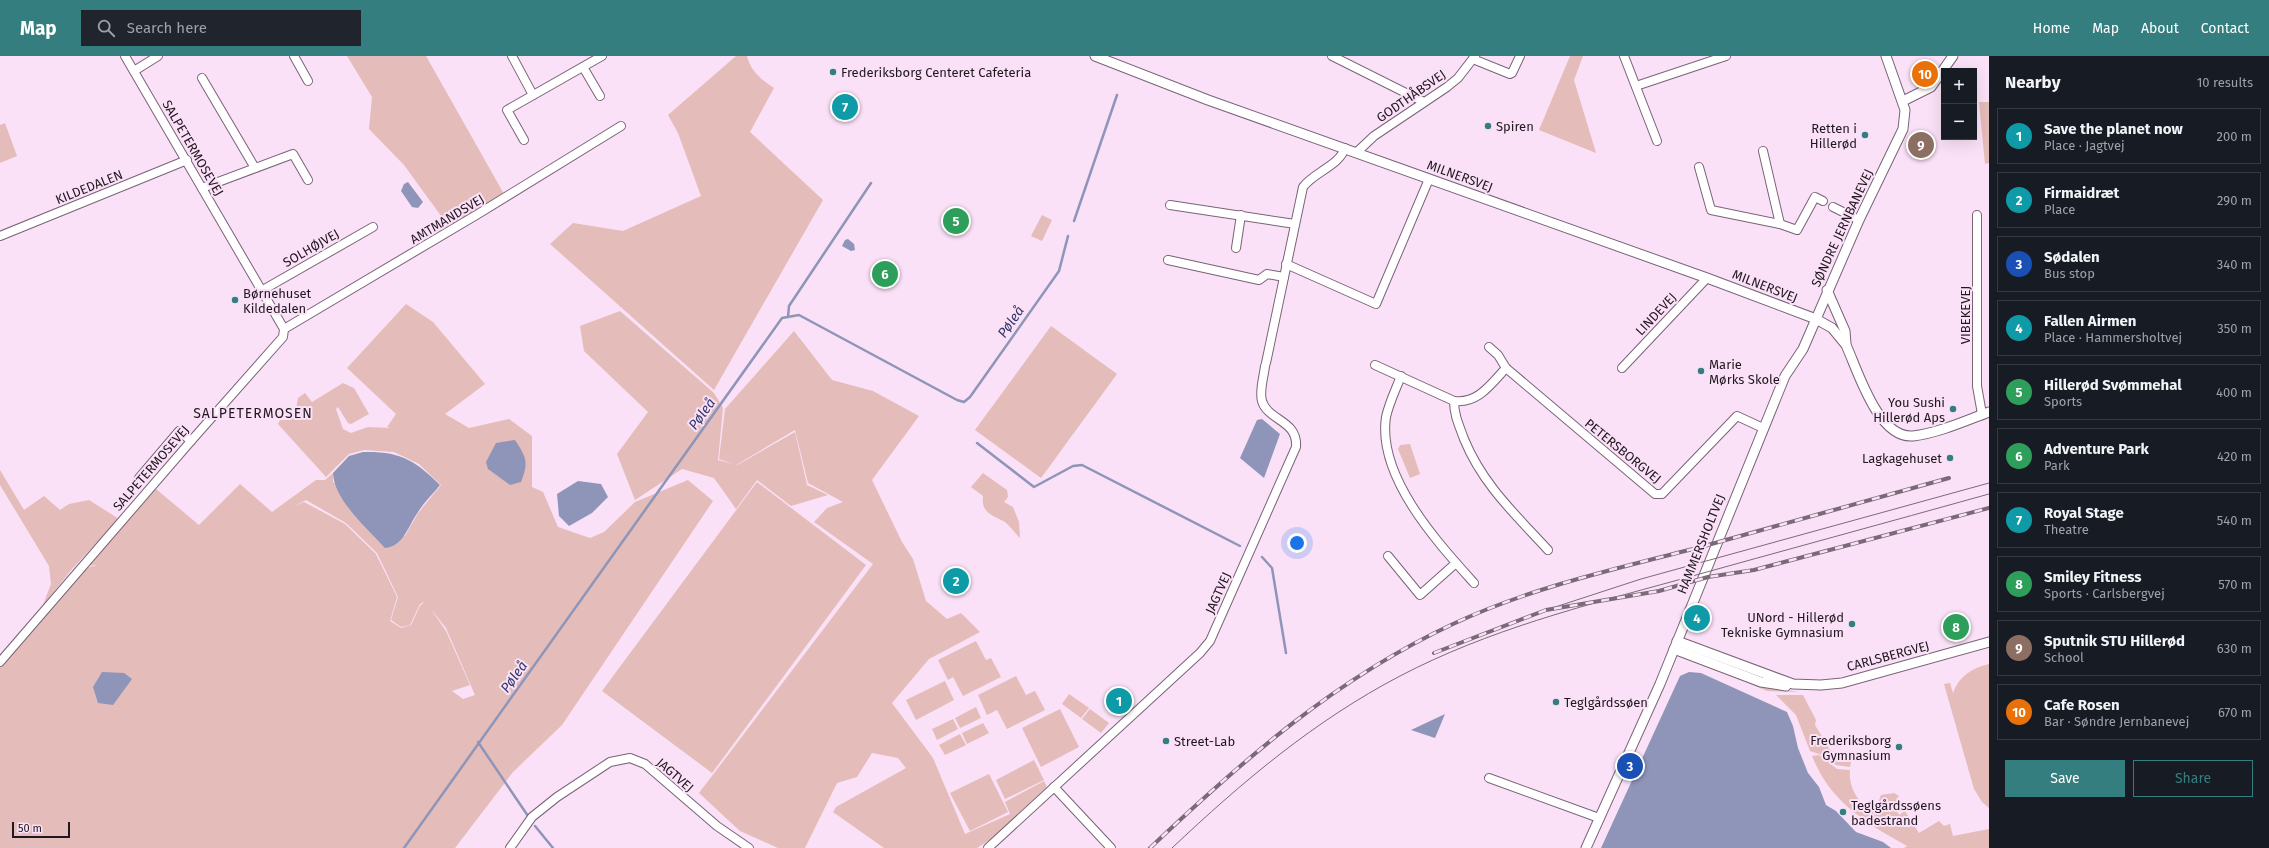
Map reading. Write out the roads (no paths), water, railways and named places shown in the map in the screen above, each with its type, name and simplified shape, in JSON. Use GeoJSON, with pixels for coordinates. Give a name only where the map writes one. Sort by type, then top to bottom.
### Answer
{"type":"FeatureCollection","features":[{"type":"Feature","properties":{"kind":"street","name":"SALPETERMOSEVEJ"},"geometry":{"type":"LineString","coordinates":[[0,662],[191,440],[279,344],[283,337],[284,329],[187,160],[125,56]]}},
{"type":"Feature","properties":{"kind":"street"},"geometry":{"type":"LineString","coordinates":[[134,71],[158,56]]}},
{"type":"Feature","properties":{"kind":"street"},"geometry":{"type":"LineString","coordinates":[[294,56],[308,81]]}},
{"type":"Feature","properties":{"kind":"street"},"geometry":{"type":"LineString","coordinates":[[512,56],[533,95]]}},
{"type":"Feature","properties":{"kind":"street"},"geometry":{"type":"LineString","coordinates":[[524,140],[507,110],[602,56]]}},
{"type":"Feature","properties":{"kind":"street","name":"MILNERSVEJ"},"geometry":{"type":"LineString","coordinates":[[1095,56],[1208,100],[1707,278],[1816,319]]}},
{"type":"Feature","properties":{"kind":"street"},"geometry":{"type":"LineString","coordinates":[[1332,56],[1424,102]]}},
{"type":"Feature","properties":{"kind":"street"},"geometry":{"type":"LineString","coordinates":[[1474,58],[1510,74],[1512,73],[1520,56]]}},
{"type":"Feature","properties":{"kind":"street"},"geometry":{"type":"LineString","coordinates":[[1624,56],[1657,141]]}},
{"type":"Feature","properties":{"kind":"street"},"geometry":{"type":"LineString","coordinates":[[1636,86],[1726,56]]}},
{"type":"Feature","properties":{"kind":"street","name":"SØNDRE JERNBANEVEJ"},"geometry":{"type":"LineString","coordinates":[[1816,319],[1827,290],[1859,220],[1900,138],[1905,120],[1903,101],[1886,56]]}},
{"type":"Feature","properties":{"kind":"street"},"geometry":{"type":"LineString","coordinates":[[1903,101],[1931,87],[1953,56]]}},
{"type":"Feature","properties":{"kind":"street","name":"GODTHÅBSVEJ"},"geometry":{"type":"LineString","coordinates":[[1357,152],[1374,136],[1458,78],[1474,58]]}},
{"type":"Feature","properties":{"kind":"street"},"geometry":{"type":"LineString","coordinates":[[583,67],[600,96]]}},
{"type":"Feature","properties":{"kind":"street"},"geometry":{"type":"LineString","coordinates":[[202,78],[255,168]]}},
{"type":"Feature","properties":{"kind":"street","name":"AMTMANDSVEJ"},"geometry":{"type":"LineString","coordinates":[[284,329],[471,218],[621,126]]}},
{"type":"Feature","properties":{"kind":"street"},"geometry":{"type":"LineString","coordinates":[[1168,260],[1259,280],[1267,274],[1284,277],[1304,187],[1309,179],[1338,159],[1345,148]]}},
{"type":"Feature","properties":{"kind":"street"},"geometry":{"type":"LineString","coordinates":[[1763,151],[1780,224]]}},
{"type":"Feature","properties":{"kind":"street"},"geometry":{"type":"LineString","coordinates":[[202,188],[293,154],[308,180]]}},
{"type":"Feature","properties":{"kind":"street","name":"KILDEDALEN"},"geometry":{"type":"LineString","coordinates":[[0,236],[187,160]]}},
{"type":"Feature","properties":{"kind":"street"},"geometry":{"type":"LineString","coordinates":[[1699,167],[1711,210],[1780,224],[1797,230],[1815,197],[1823,201]]}},
{"type":"Feature","properties":{"kind":"street"},"geometry":{"type":"LineString","coordinates":[[1286,264],[1376,304],[1429,179]]}},
{"type":"Feature","properties":{"kind":"street"},"geometry":{"type":"LineString","coordinates":[[1170,205],[1295,224]]}},
{"type":"Feature","properties":{"kind":"street"},"geometry":{"type":"LineString","coordinates":[[1833,207],[1859,220]]}},
{"type":"Feature","properties":{"kind":"street"},"geometry":{"type":"LineString","coordinates":[[1236,248],[1241,215]]}},
{"type":"Feature","properties":{"kind":"street","name":"VIBEKEVEJ"},"geometry":{"type":"LineString","coordinates":[[1977,215],[1977,386],[1986,413]]}},
{"type":"Feature","properties":{"kind":"street","name":"SOLHØJVEJ"},"geometry":{"type":"LineString","coordinates":[[262,291],[373,227]]}},
{"type":"Feature","properties":{"kind":"street","name":"JAGTVEJ"},"geometry":{"type":"LineString","coordinates":[[988,848],[1200,653],[1210,640],[1296,447],[1296,438],[1293,431],[1268,410],[1262,403],[1261,396],[1284,277]]}},
{"type":"Feature","properties":{"kind":"street","name":"LINDEVEJ"},"geometry":{"type":"LineString","coordinates":[[1622,368],[1707,278]]}},
{"type":"Feature","properties":{"kind":"street"},"geometry":{"type":"LineString","coordinates":[[1827,290],[1845,331],[1846,345]]}},
{"type":"Feature","properties":{"kind":"street"},"geometry":{"type":"LineString","coordinates":[[1816,319],[1832,328],[1846,345],[1879,416],[1895,432],[1912,436],[1986,413]]}},
{"type":"Feature","properties":{"kind":"street","name":"HAMMERSHOLTVEJ"},"geometry":{"type":"LineString","coordinates":[[1586,848],[1675,645],[1785,376],[1802,349],[1816,319]]}},
{"type":"Feature","properties":{"kind":"street","name":"PETERSBORGVEJ"},"geometry":{"type":"LineString","coordinates":[[1489,347],[1498,354],[1506,368],[1655,494],[1662,494],[1737,416],[1764,428]]}},
{"type":"Feature","properties":{"kind":"street"},"geometry":{"type":"LineString","coordinates":[[1375,366],[1401,376],[1454,401],[1463,402],[1477,397],[1506,368]]}},
{"type":"Feature","properties":{"kind":"street"},"geometry":{"type":"LineString","coordinates":[[1401,376],[1386,416],[1389,451],[1406,496],[1420,521],[1474,583]]}},
{"type":"Feature","properties":{"kind":"street"},"geometry":{"type":"LineString","coordinates":[[1454,401],[1454,415],[1473,462],[1497,495],[1548,550]]}},
{"type":"Feature","properties":{"kind":"street"},"geometry":{"type":"LineString","coordinates":[[139,478],[179,431],[191,440]]}},
{"type":"Feature","properties":{"kind":"street"},"geometry":{"type":"LineString","coordinates":[[1388,556],[1420,595],[1456,563]]}},
{"type":"Feature","properties":{"kind":"street","name":"CARLSBERGVEJ"},"geometry":{"type":"LineString","coordinates":[[1675,645],[1793,684],[1821,685],[1842,683],[1989,642]]}},
{"type":"Feature","properties":{"kind":"street","name":"JAGTVEJ"},"geometry":{"type":"LineString","coordinates":[[510,848],[532,817],[557,797],[610,762],[630,758],[645,764],[717,826],[749,848]]}},
{"type":"Feature","properties":{"kind":"street"},"geometry":{"type":"LineString","coordinates":[[1489,778],[1599,818]]}},
{"type":"Feature","properties":{"kind":"street"},"geometry":{"type":"LineString","coordinates":[[1054,787],[1111,848]]}},
{"type":"Feature","properties":{"kind":"water"},"geometry":{"type":"Polygon","coordinates":[[[408,182],[423,202],[418,208],[412,207],[401,191],[404,184],[408,182]]]}},
{"type":"Feature","properties":{"kind":"water"},"geometry":{"type":"Polygon","coordinates":[[[848,239],[854,244],[855,250],[851,251],[842,246],[845,240],[848,239]]]}},
{"type":"Feature","properties":{"kind":"water"},"geometry":{"type":"Polygon","coordinates":[[[1262,419],[1280,434],[1264,478],[1240,458],[1257,420],[1262,419]]]}},
{"type":"Feature","properties":{"kind":"water"},"geometry":{"type":"Polygon","coordinates":[[[515,440],[524,455],[526,464],[521,482],[510,485],[488,469],[486,462],[496,443],[515,440]]]}},
{"type":"Feature","properties":{"kind":"water"},"geometry":{"type":"Polygon","coordinates":[[[363,452],[397,455],[423,469],[440,485],[420,508],[405,534],[397,544],[385,548],[361,523],[345,503],[335,483],[333,473],[349,456],[363,452]]]}},
{"type":"Feature","properties":{"kind":"water"},"geometry":{"type":"Polygon","coordinates":[[[578,481],[601,484],[608,497],[592,513],[569,526],[559,516],[557,494],[578,481]]]}},
{"type":"Feature","properties":{"kind":"water"},"geometry":{"type":"Polygon","coordinates":[[[102,672],[124,673],[132,679],[113,705],[98,703],[93,687],[102,672]]]}},
{"type":"Feature","properties":{"kind":"water","name":"Teglgårdssøen"},"geometry":{"type":"Polygon","coordinates":[[[1689,672],[1701,673],[1787,712],[1793,726],[1798,748],[1808,773],[1819,787],[1826,805],[1836,811],[1856,832],[1883,842],[1891,848],[1601,848],[1680,676],[1689,672]]]}},
{"type":"Feature","properties":{"kind":"water"},"geometry":{"type":"Polygon","coordinates":[[[1445,714],[1435,738],[1411,730],[1445,714]]]}},
{"type":"Feature","properties":{"kind":"waterway","name":"Pøleå"},"geometry":{"type":"LineString","coordinates":[[1074,221],[1117,95]]}},
{"type":"Feature","properties":{"kind":"waterway"},"geometry":{"type":"LineString","coordinates":[[788,317],[789,306],[871,183]]}},
{"type":"Feature","properties":{"kind":"waterway","name":"Pøleå"},"geometry":{"type":"LineString","coordinates":[[404,848],[782,318],[799,315],[957,400],[964,402],[970,397],[1059,271],[1068,236]]}},
{"type":"Feature","properties":{"kind":"waterway"},"geometry":{"type":"LineString","coordinates":[[977,443],[1034,487],[1073,466],[1082,465],[1240,546]]}},
{"type":"Feature","properties":{"kind":"waterway"},"geometry":{"type":"LineString","coordinates":[[1262,557],[1272,568],[1286,653]]}},
{"type":"Feature","properties":{"kind":"waterway"},"geometry":{"type":"LineString","coordinates":[[478,742],[528,816]]}},
{"type":"Feature","properties":{"kind":"waterway"},"geometry":{"type":"LineString","coordinates":[[535,826],[553,848]]}},
{"type":"Feature","properties":{"kind":"tram line"},"geometry":{"type":"LineString","coordinates":[[1546,610],[1641,579],[1989,483]]}},
{"type":"Feature","properties":{"kind":"tram line"},"geometry":{"type":"LineString","coordinates":[[1172,848],[1252,776],[1280,754],[1338,713],[1400,676],[1467,645],[1536,620],[1989,494]]}},
{"type":"Feature","properties":{"kind":"railway"},"geometry":{"type":"LineString","coordinates":[[1150,848],[1220,784],[1292,724],[1369,670],[1410,646],[1453,624],[1482,611],[1573,580],[1697,548],[1949,478]]}},
{"type":"Feature","properties":{"kind":"railway"},"geometry":{"type":"LineString","coordinates":[[1434,653],[1546,610],[1659,591],[1708,577],[1754,570],[1989,508]]}},
{"type":"Feature","properties":{"kind":"place","name":"Frederiksborg Centeret Cafeteria"},"geometry":{"type":"Point","coordinates":[833,72]}},
{"type":"Feature","properties":{"kind":"place","name":"Cafe Rosen"},"geometry":{"type":"Point","coordinates":[1925,74]}},
{"type":"Feature","properties":{"kind":"place","name":"Royal Stage"},"geometry":{"type":"Point","coordinates":[845,107]}},
{"type":"Feature","properties":{"kind":"place","name":"Spiren"},"geometry":{"type":"Point","coordinates":[1488,126]}},
{"type":"Feature","properties":{"kind":"place","name":"Retten i Hillerød"},"geometry":{"type":"Point","coordinates":[1865,135]}},
{"type":"Feature","properties":{"kind":"place","name":"Sputnik STU Hillerød"},"geometry":{"type":"Point","coordinates":[1921,145]}},
{"type":"Feature","properties":{"kind":"place","name":"Hillerød Svømmehal"},"geometry":{"type":"Point","coordinates":[956,221]}},
{"type":"Feature","properties":{"kind":"place","name":"Adventure Park"},"geometry":{"type":"Point","coordinates":[885,274]}},
{"type":"Feature","properties":{"kind":"place","name":"Børnehuset Kildedalen"},"geometry":{"type":"Point","coordinates":[235,300]}},
{"type":"Feature","properties":{"kind":"place","name":"Marie Mørks Skole"},"geometry":{"type":"Point","coordinates":[1701,371]}},
{"type":"Feature","properties":{"kind":"place","name":"You Sushi Hillerød Aps"},"geometry":{"type":"Point","coordinates":[1953,409]}},
{"type":"Feature","properties":{"kind":"place","name":"Lagkagehuset"},"geometry":{"type":"Point","coordinates":[1950,458]}},
{"type":"Feature","properties":{"kind":"place","name":"Firmaidræt"},"geometry":{"type":"Point","coordinates":[956,581]}},
{"type":"Feature","properties":{"kind":"place","name":"Fallen Airmen"},"geometry":{"type":"Point","coordinates":[1697,618]}},
{"type":"Feature","properties":{"kind":"place","name":"UNord - Hillerød Tekniske Gymnasium"},"geometry":{"type":"Point","coordinates":[1852,624]}},
{"type":"Feature","properties":{"kind":"place","name":"Smiley Fitness"},"geometry":{"type":"Point","coordinates":[1956,627]}},
{"type":"Feature","properties":{"kind":"place","name":"Save the planet now"},"geometry":{"type":"Point","coordinates":[1119,701]}},
{"type":"Feature","properties":{"kind":"place","name":"Teglgårdssøen"},"geometry":{"type":"Point","coordinates":[1556,702]}},
{"type":"Feature","properties":{"kind":"place","name":"Street-Lab"},"geometry":{"type":"Point","coordinates":[1166,741]}},
{"type":"Feature","properties":{"kind":"place","name":"Frederiksborg Gymnasium"},"geometry":{"type":"Point","coordinates":[1899,747]}},
{"type":"Feature","properties":{"kind":"place","name":"Sødalen"},"geometry":{"type":"Point","coordinates":[1630,766]}},
{"type":"Feature","properties":{"kind":"place","name":"Teglgårdssøens badestrand"},"geometry":{"type":"Point","coordinates":[1843,812]}},
{"type":"Feature","properties":{"kind":"district","name":"SALPETERMOSEN"},"geometry":{"type":"Point","coordinates":[253,413]}}]}
